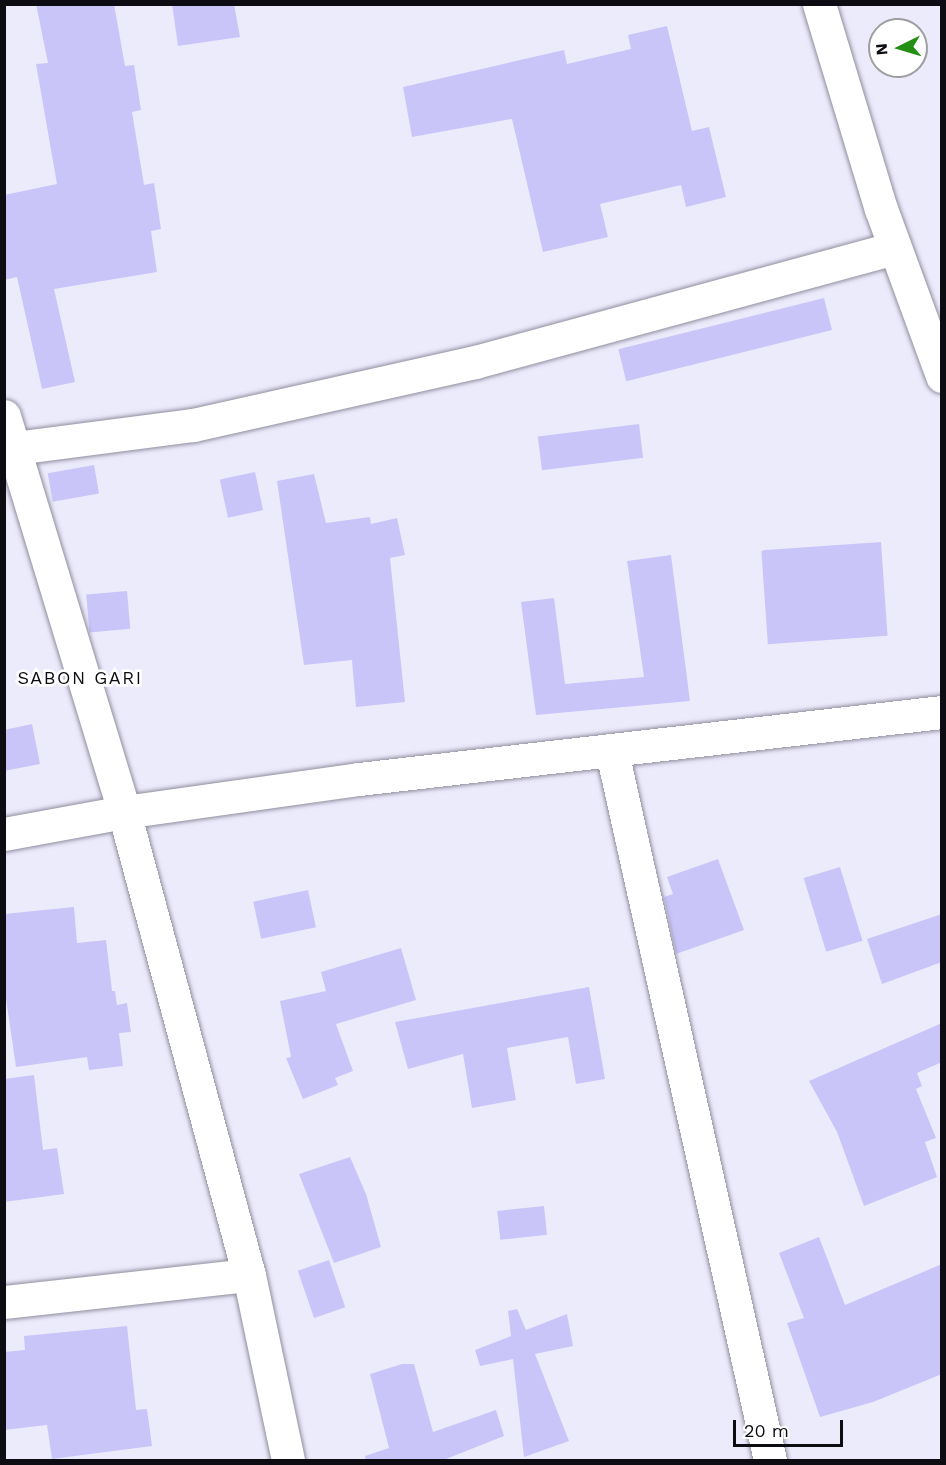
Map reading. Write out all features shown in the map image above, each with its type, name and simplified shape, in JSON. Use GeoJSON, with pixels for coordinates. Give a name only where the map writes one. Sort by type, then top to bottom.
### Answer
{"type":"FeatureCollection","features":[{"type":"Feature","properties":{"kind":"street"},"geometry":{"type":"LineString","coordinates":[[819,4],[895,248],[942,376]]}},
{"type":"Feature","properties":{"kind":"street"},"geometry":{"type":"LineString","coordinates":[[15,448],[193,425],[475,362],[895,248]]}},
{"type":"Feature","properties":{"kind":"street"},"geometry":{"type":"LineString","coordinates":[[4,416],[124,812],[249,1275],[288,1461]]}},
{"type":"Feature","properties":{"kind":"street"},"geometry":{"type":"LineString","coordinates":[[4,834],[124,812],[358,779],[612,752],[732,733],[942,712]]}},
{"type":"Feature","properties":{"kind":"street"},"geometry":{"type":"LineString","coordinates":[[612,752],[770,1461]]}},
{"type":"Feature","properties":{"kind":"street"},"geometry":{"type":"LineString","coordinates":[[4,1302],[249,1275]]}},
{"type":"Feature","properties":{"kind":"building"},"geometry":{"type":"Polygon","coordinates":[[[36,4],[114,4],[125,66],[134,65],[141,110],[132,112],[144,185],[154,183],[161,229],[151,231],[157,272],[54,289],[75,382],[42,389],[17,277],[4,280],[4,195],[57,184],[36,64],[48,63],[36,4]]]}},
{"type":"Feature","properties":{"kind":"building"},"geometry":{"type":"Polygon","coordinates":[[[172,4],[234,4],[240,37],[178,46],[172,4]]]}},
{"type":"Feature","properties":{"kind":"building"},"geometry":{"type":"Polygon","coordinates":[[[667,26],[692,131],[709,127],[726,197],[686,207],[681,185],[600,204],[608,237],[543,252],[512,119],[412,137],[403,87],[564,50],[567,64],[631,49],[628,35],[667,26]]]}},
{"type":"Feature","properties":{"kind":"building"},"geometry":{"type":"Polygon","coordinates":[[[824,298],[832,330],[626,381],[618,349],[824,298]]]}},
{"type":"Feature","properties":{"kind":"building"},"geometry":{"type":"Polygon","coordinates":[[[639,424],[643,458],[542,470],[538,436],[639,424]]]}},
{"type":"Feature","properties":{"kind":"building"},"geometry":{"type":"Polygon","coordinates":[[[94,465],[99,494],[53,502],[48,473],[94,465]]]}},
{"type":"Feature","properties":{"kind":"building"},"geometry":{"type":"Polygon","coordinates":[[[255,472],[263,510],[228,518],[220,479],[255,472]]]}},
{"type":"Feature","properties":{"kind":"building"},"geometry":{"type":"Polygon","coordinates":[[[314,474],[326,523],[370,517],[371,524],[397,518],[405,555],[390,558],[405,702],[356,707],[352,660],[304,665],[277,481],[314,474]]]}},
{"type":"Feature","properties":{"kind":"building"},"geometry":{"type":"Polygon","coordinates":[[[881,542],[888,636],[768,644],[761,550],[881,542]]]}},
{"type":"Feature","properties":{"kind":"building"},"geometry":{"type":"Polygon","coordinates":[[[671,555],[690,701],[536,715],[521,602],[554,598],[565,684],[644,677],[627,561],[671,555]]]}},
{"type":"Feature","properties":{"kind":"building"},"geometry":{"type":"Polygon","coordinates":[[[127,591],[130,629],[89,632],[86,595],[127,591]]]}},
{"type":"Feature","properties":{"kind":"building"},"geometry":{"type":"Polygon","coordinates":[[[32,724],[40,764],[4,771],[4,730],[32,724]]]}},
{"type":"Feature","properties":{"kind":"building"},"geometry":{"type":"Polygon","coordinates":[[[718,859],[744,930],[676,954],[664,897],[673,894],[667,877],[718,859]]]}},
{"type":"Feature","properties":{"kind":"building"},"geometry":{"type":"Polygon","coordinates":[[[840,867],[863,941],[826,952],[804,878],[840,867]]]}},
{"type":"Feature","properties":{"kind":"building"},"geometry":{"type":"Polygon","coordinates":[[[308,890],[316,927],[261,939],[253,902],[308,890]]]}},
{"type":"Feature","properties":{"kind":"building"},"geometry":{"type":"Polygon","coordinates":[[[74,907],[77,943],[106,940],[112,991],[115,991],[117,1005],[127,1003],[131,1032],[119,1033],[123,1066],[89,1070],[87,1057],[16,1067],[4,985],[4,914],[74,907]]]}},
{"type":"Feature","properties":{"kind":"building"},"geometry":{"type":"Polygon","coordinates":[[[942,914],[942,962],[882,984],[867,939],[942,914]]]}},
{"type":"Feature","properties":{"kind":"building"},"geometry":{"type":"Polygon","coordinates":[[[401,948],[416,1000],[336,1024],[353,1071],[335,1078],[338,1085],[303,1099],[286,1058],[291,1057],[280,1001],[326,991],[321,972],[401,948]]]}},
{"type":"Feature","properties":{"kind":"building"},"geometry":{"type":"Polygon","coordinates":[[[589,987],[605,1079],[576,1084],[568,1037],[507,1048],[516,1100],[472,1108],[463,1054],[408,1069],[395,1022],[589,987]]]}},
{"type":"Feature","properties":{"kind":"building"},"geometry":{"type":"Polygon","coordinates":[[[942,1023],[942,1062],[917,1073],[922,1086],[916,1089],[936,1138],[925,1142],[937,1177],[864,1206],[837,1132],[809,1081],[942,1023]]]}},
{"type":"Feature","properties":{"kind":"building"},"geometry":{"type":"Polygon","coordinates":[[[34,1075],[43,1150],[57,1148],[64,1194],[4,1202],[4,1079],[34,1075]]]}},
{"type":"Feature","properties":{"kind":"building"},"geometry":{"type":"Polygon","coordinates":[[[350,1157],[366,1194],[381,1247],[334,1263],[299,1174],[350,1157]]]}},
{"type":"Feature","properties":{"kind":"building"},"geometry":{"type":"Polygon","coordinates":[[[544,1206],[547,1235],[500,1240],[497,1211],[544,1206]]]}},
{"type":"Feature","properties":{"kind":"building"},"geometry":{"type":"Polygon","coordinates":[[[819,1237],[845,1305],[942,1264],[942,1374],[873,1402],[820,1417],[787,1323],[804,1318],[779,1253],[819,1237]]]}},
{"type":"Feature","properties":{"kind":"building"},"geometry":{"type":"Polygon","coordinates":[[[329,1260],[345,1307],[314,1318],[298,1271],[329,1260]]]}},
{"type":"Feature","properties":{"kind":"building"},"geometry":{"type":"Polygon","coordinates":[[[517,1309],[526,1330],[567,1314],[573,1346],[535,1354],[569,1441],[524,1457],[513,1359],[480,1366],[475,1350],[511,1336],[508,1311],[517,1309]]]}},
{"type":"Feature","properties":{"kind":"building"},"geometry":{"type":"Polygon","coordinates":[[[127,1326],[136,1410],[147,1409],[152,1446],[52,1459],[47,1425],[4,1430],[4,1352],[25,1350],[24,1336],[127,1326]]]}},
{"type":"Feature","properties":{"kind":"building"},"geometry":{"type":"Polygon","coordinates":[[[402,1364],[414,1364],[433,1432],[496,1410],[504,1436],[441,1461],[366,1461],[365,1456],[389,1448],[370,1374],[402,1364]]]}},
{"type":"Feature","properties":{"kind":"district","name":"SABON GARI"},"geometry":{"type":"Point","coordinates":[80,678]}}]}
